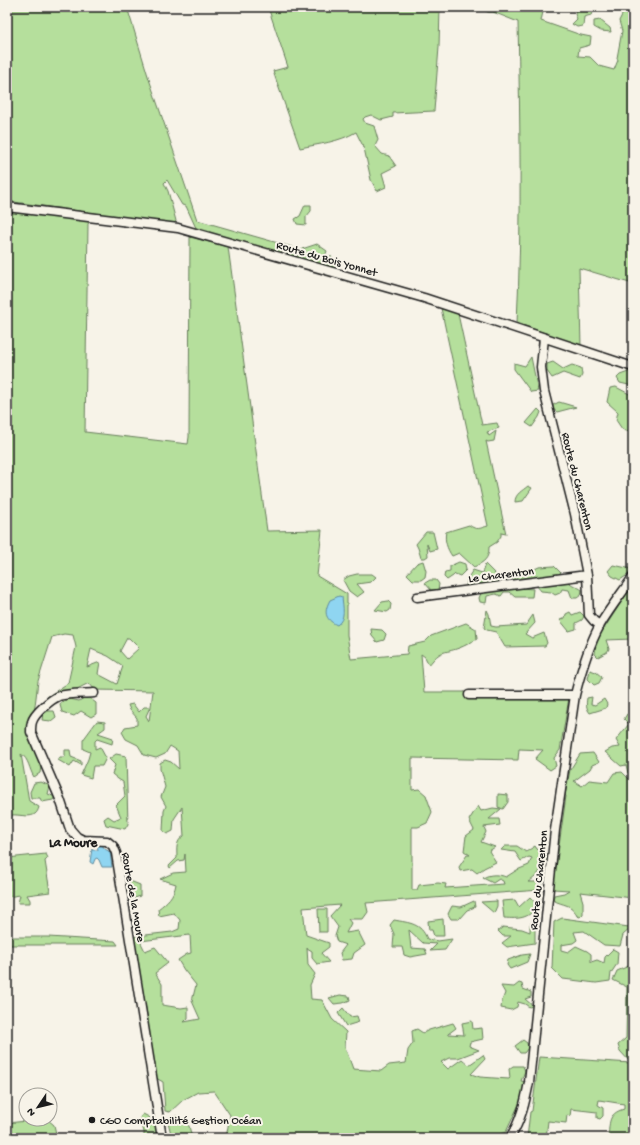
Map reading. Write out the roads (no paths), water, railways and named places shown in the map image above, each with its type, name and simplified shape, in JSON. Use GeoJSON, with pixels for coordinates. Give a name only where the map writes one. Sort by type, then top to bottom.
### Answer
{"type":"FeatureCollection","features":[{"type":"Feature","properties":{"kind":"street","name":"Route du Bois Yonnet"},"geometry":{"type":"LineString","coordinates":[[7,207],[178,228],[424,298],[633,367]]}},
{"type":"Feature","properties":{"kind":"street","name":"Route du Charenton"},"geometry":{"type":"LineString","coordinates":[[544,338],[540,367],[544,390],[575,514],[587,575],[589,615],[600,625]]}},
{"type":"Feature","properties":{"kind":"street","name":"Le Charenton"},"geometry":{"type":"LineString","coordinates":[[417,596],[587,575]]}},
{"type":"Feature","properties":{"kind":"street","name":"Route du Charenton"},"geometry":{"type":"LineString","coordinates":[[510,1138],[518,1125],[526,1102],[529,1082],[555,830],[575,694],[590,645],[600,625],[633,577]]}},
{"type":"Feature","properties":{"kind":"street","name":"Route de la Moure"},"geometry":{"type":"LineString","coordinates":[[94,693],[59,696],[42,709],[32,721],[31,732],[60,800],[70,829],[82,840],[107,842],[113,846],[116,853],[162,1138]]}},
{"type":"Feature","properties":{"kind":"street"},"geometry":{"type":"LineString","coordinates":[[469,695],[575,694]]}},
{"type":"Feature","properties":{"kind":"water"},"geometry":{"type":"Polygon","coordinates":[[[339,596],[342,597],[343,616],[342,620],[337,625],[327,617],[326,611],[330,600],[339,596]]]}},
{"type":"Feature","properties":{"kind":"water"},"geometry":{"type":"Polygon","coordinates":[[[97,845],[102,845],[110,852],[112,867],[102,867],[97,858],[93,864],[90,862],[92,849],[98,850],[97,845]]]}},
{"type":"Feature","properties":{"kind":"place","name":"CGO Comptabilité Gestion Océan"},"geometry":{"type":"Point","coordinates":[92,1120]}},
{"type":"Feature","properties":{"kind":"district","name":"La Moure"},"geometry":{"type":"Point","coordinates":[73,841]}}]}
